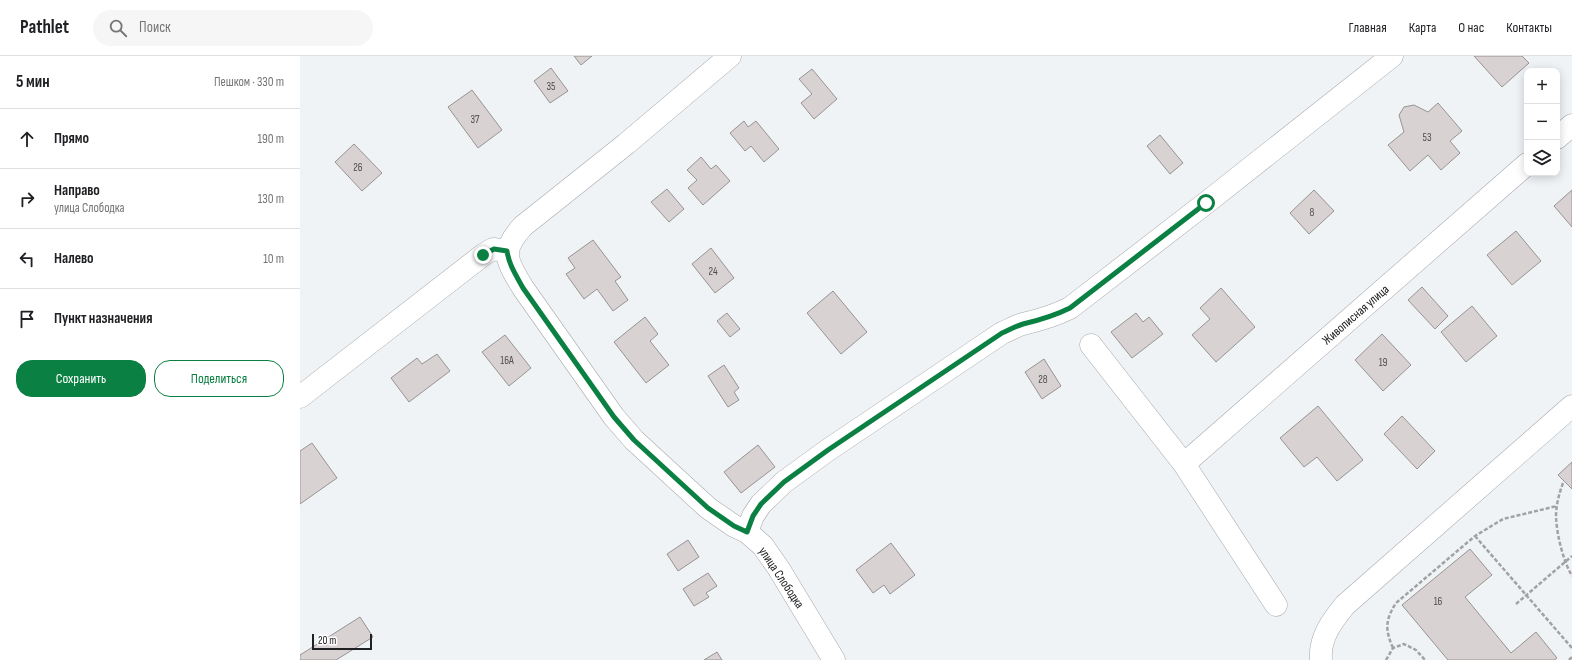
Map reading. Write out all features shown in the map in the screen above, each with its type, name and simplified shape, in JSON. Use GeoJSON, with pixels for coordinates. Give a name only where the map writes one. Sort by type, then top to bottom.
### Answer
{"type":"FeatureCollection","features":[{"type":"Feature","properties":{"kind":"street"},"geometry":{"type":"LineString","coordinates":[[300,397],[483,255],[494,249],[507,251],[513,237],[523,226],[626,144],[730,56]]}},
{"type":"Feature","properties":{"kind":"street"},"geometry":{"type":"LineString","coordinates":[[747,532],[753,516],[761,504],[790,478],[828,450],[1002,333],[1021,324],[1039,321],[1057,315],[1070,308],[1392,56]]}},
{"type":"Feature","properties":{"kind":"street"},"geometry":{"type":"LineString","coordinates":[[1560,135],[1572,125]]}},
{"type":"Feature","properties":{"kind":"street","name":"Живописная улица"},"geometry":{"type":"LineString","coordinates":[[1184,464],[1524,167]]}},
{"type":"Feature","properties":{"kind":"street","name":"улица Слободка"},"geometry":{"type":"LineString","coordinates":[[507,251],[511,269],[523,288],[614,417],[634,440],[708,508],[734,526],[747,532],[763,546],[779,569],[834,660]]}},
{"type":"Feature","properties":{"kind":"street"},"geometry":{"type":"LineString","coordinates":[[1091,345],[1184,464],[1276,605]]}},
{"type":"Feature","properties":{"kind":"street"},"geometry":{"type":"LineString","coordinates":[[1320,660],[1322,643],[1329,625],[1345,605],[1572,406]]}},
{"type":"Feature","properties":{"kind":"path"},"geometry":{"type":"LineString","coordinates":[[1563,483],[1558,497],[1556,516],[1565,562],[1572,576]]}},
{"type":"Feature","properties":{"kind":"path"},"geometry":{"type":"LineString","coordinates":[[1393,648],[1387,634],[1389,614],[1396,603],[1475,536],[1503,519],[1557,506]]}},
{"type":"Feature","properties":{"kind":"path"},"geometry":{"type":"LineString","coordinates":[[1475,536],[1572,648]]}},
{"type":"Feature","properties":{"kind":"path"},"geometry":{"type":"LineString","coordinates":[[1516,604],[1572,556]]}},
{"type":"Feature","properties":{"kind":"path"},"geometry":{"type":"LineString","coordinates":[[1386,660],[1393,648],[1404,644],[1416,650],[1425,660]]}},
{"type":"Feature","properties":{"kind":"path"},"geometry":{"type":"LineString","coordinates":[[1569,660],[1572,657]]}},
{"type":"Feature","properties":{"kind":"building"},"geometry":{"type":"Polygon","coordinates":[[[574,56],[592,56],[581,65],[574,56]]]}},
{"type":"Feature","properties":{"kind":"building"},"geometry":{"type":"Polygon","coordinates":[[[1474,56],[1522,56],[1529,63],[1502,87],[1474,56]]]}},
{"type":"Feature","properties":{"kind":"building"},"geometry":{"type":"Polygon","coordinates":[[[551,68],[568,91],[550,103],[534,81],[551,68]]]}},
{"type":"Feature","properties":{"kind":"building"},"geometry":{"type":"Polygon","coordinates":[[[812,69],[837,99],[814,119],[801,103],[812,94],[799,79],[812,69]]]}},
{"type":"Feature","properties":{"kind":"building"},"geometry":{"type":"Polygon","coordinates":[[[472,90],[502,130],[478,148],[448,107],[472,90]]]}},
{"type":"Feature","properties":{"kind":"building"},"geometry":{"type":"Polygon","coordinates":[[[1438,103],[1462,131],[1450,141],[1460,153],[1441,170],[1428,155],[1410,171],[1388,145],[1404,132],[1399,115],[1404,107],[1414,105],[1428,112],[1438,103]]]}},
{"type":"Feature","properties":{"kind":"building"},"geometry":{"type":"Polygon","coordinates":[[[744,121],[748,127],[756,121],[779,149],[764,162],[751,146],[745,151],[730,133],[744,121]]]}},
{"type":"Feature","properties":{"kind":"building"},"geometry":{"type":"Polygon","coordinates":[[[1160,135],[1183,163],[1170,174],[1147,146],[1160,135]]]}},
{"type":"Feature","properties":{"kind":"building"},"geometry":{"type":"Polygon","coordinates":[[[354,144],[382,173],[362,191],[335,162],[354,144]]]}},
{"type":"Feature","properties":{"kind":"building"},"geometry":{"type":"Polygon","coordinates":[[[701,157],[711,169],[716,165],[730,181],[703,205],[688,188],[697,180],[687,170],[701,157]]]}},
{"type":"Feature","properties":{"kind":"building"},"geometry":{"type":"Polygon","coordinates":[[[667,189],[684,209],[669,222],[651,202],[667,189]]]}},
{"type":"Feature","properties":{"kind":"building"},"geometry":{"type":"Polygon","coordinates":[[[1314,190],[1334,211],[1309,234],[1290,213],[1314,190]]]}},
{"type":"Feature","properties":{"kind":"building"},"geometry":{"type":"Polygon","coordinates":[[[1572,190],[1572,227],[1554,206],[1572,190]]]}},
{"type":"Feature","properties":{"kind":"building"},"geometry":{"type":"Polygon","coordinates":[[[1516,231],[1541,261],[1512,285],[1487,255],[1516,231]]]}},
{"type":"Feature","properties":{"kind":"building"},"geometry":{"type":"Polygon","coordinates":[[[593,240],[621,277],[615,281],[628,300],[613,311],[597,289],[584,299],[566,274],[575,268],[568,258],[593,240]]]}},
{"type":"Feature","properties":{"kind":"building"},"geometry":{"type":"Polygon","coordinates":[[[711,248],[734,278],[715,293],[692,264],[711,248]]]}},
{"type":"Feature","properties":{"kind":"building"},"geometry":{"type":"Polygon","coordinates":[[[1422,287],[1448,316],[1435,329],[1408,300],[1422,287]]]}},
{"type":"Feature","properties":{"kind":"building"},"geometry":{"type":"Polygon","coordinates":[[[1221,288],[1255,327],[1216,362],[1192,335],[1210,319],[1200,308],[1221,288]]]}},
{"type":"Feature","properties":{"kind":"building"},"geometry":{"type":"Polygon","coordinates":[[[833,291],[867,332],[841,354],[807,313],[833,291]]]}},
{"type":"Feature","properties":{"kind":"building"},"geometry":{"type":"Polygon","coordinates":[[[1472,306],[1497,336],[1466,362],[1441,332],[1472,306]]]}},
{"type":"Feature","properties":{"kind":"building"},"geometry":{"type":"Polygon","coordinates":[[[727,313],[740,329],[730,337],[717,321],[727,313]]]}},
{"type":"Feature","properties":{"kind":"building"},"geometry":{"type":"Polygon","coordinates":[[[1136,313],[1143,322],[1149,317],[1163,334],[1132,358],[1111,332],[1136,313]]]}},
{"type":"Feature","properties":{"kind":"building"},"geometry":{"type":"Polygon","coordinates":[[[645,317],[658,334],[650,341],[669,365],[646,383],[614,342],[645,317]]]}},
{"type":"Feature","properties":{"kind":"building"},"geometry":{"type":"Polygon","coordinates":[[[1382,334],[1411,365],[1383,391],[1355,360],[1382,334]]]}},
{"type":"Feature","properties":{"kind":"building"},"geometry":{"type":"Polygon","coordinates":[[[505,335],[531,368],[509,386],[482,352],[505,335]]]}},
{"type":"Feature","properties":{"kind":"building"},"geometry":{"type":"Polygon","coordinates":[[[437,354],[450,371],[409,402],[391,378],[417,358],[422,364],[437,354]]]}},
{"type":"Feature","properties":{"kind":"building"},"geometry":{"type":"Polygon","coordinates":[[[1044,359],[1061,386],[1042,399],[1025,372],[1044,359]]]}},
{"type":"Feature","properties":{"kind":"building"},"geometry":{"type":"Polygon","coordinates":[[[724,365],[739,388],[734,392],[739,400],[728,407],[708,376],[724,365]]]}},
{"type":"Feature","properties":{"kind":"building"},"geometry":{"type":"Polygon","coordinates":[[[1318,406],[1363,460],[1337,481],[1317,457],[1304,467],[1280,438],[1318,406]]]}},
{"type":"Feature","properties":{"kind":"building"},"geometry":{"type":"Polygon","coordinates":[[[1402,416],[1435,451],[1417,469],[1384,434],[1402,416]]]}},
{"type":"Feature","properties":{"kind":"building"},"geometry":{"type":"Polygon","coordinates":[[[312,443],[337,478],[300,504],[300,451],[312,443]]]}},
{"type":"Feature","properties":{"kind":"building"},"geometry":{"type":"Polygon","coordinates":[[[758,445],[775,467],[741,493],[724,472],[758,445]]]}},
{"type":"Feature","properties":{"kind":"building"},"geometry":{"type":"Polygon","coordinates":[[[1572,462],[1572,489],[1558,475],[1572,462]]]}},
{"type":"Feature","properties":{"kind":"building"},"geometry":{"type":"Polygon","coordinates":[[[688,540],[699,557],[678,571],[667,554],[688,540]]]}},
{"type":"Feature","properties":{"kind":"building"},"geometry":{"type":"Polygon","coordinates":[[[891,543],[915,575],[890,594],[884,585],[873,593],[856,570],[891,543]]]}},
{"type":"Feature","properties":{"kind":"building"},"geometry":{"type":"Polygon","coordinates":[[[1470,549],[1492,575],[1465,597],[1511,653],[1536,632],[1557,658],[1554,660],[1448,660],[1402,605],[1470,549]]]}},
{"type":"Feature","properties":{"kind":"building"},"geometry":{"type":"Polygon","coordinates":[[[708,573],[717,586],[706,593],[709,597],[694,606],[683,589],[708,573]]]}},
{"type":"Feature","properties":{"kind":"building"},"geometry":{"type":"Polygon","coordinates":[[[360,617],[373,637],[336,660],[300,660],[300,655],[360,617]]]}},
{"type":"Feature","properties":{"kind":"building"},"geometry":{"type":"Polygon","coordinates":[[[717,652],[722,660],[704,660],[717,652]]]}},
{"type":"Feature","properties":{"kind":"route"},"geometry":{"type":"LineString","coordinates":[[483,255],[494,249],[507,251],[511,269],[523,288],[614,417],[634,440],[708,508],[734,526],[747,532],[753,516],[761,504],[784,482],[828,450],[979,347],[1002,333],[1021,324],[1039,321],[1057,315],[1070,308],[1206,203]]}}]}
